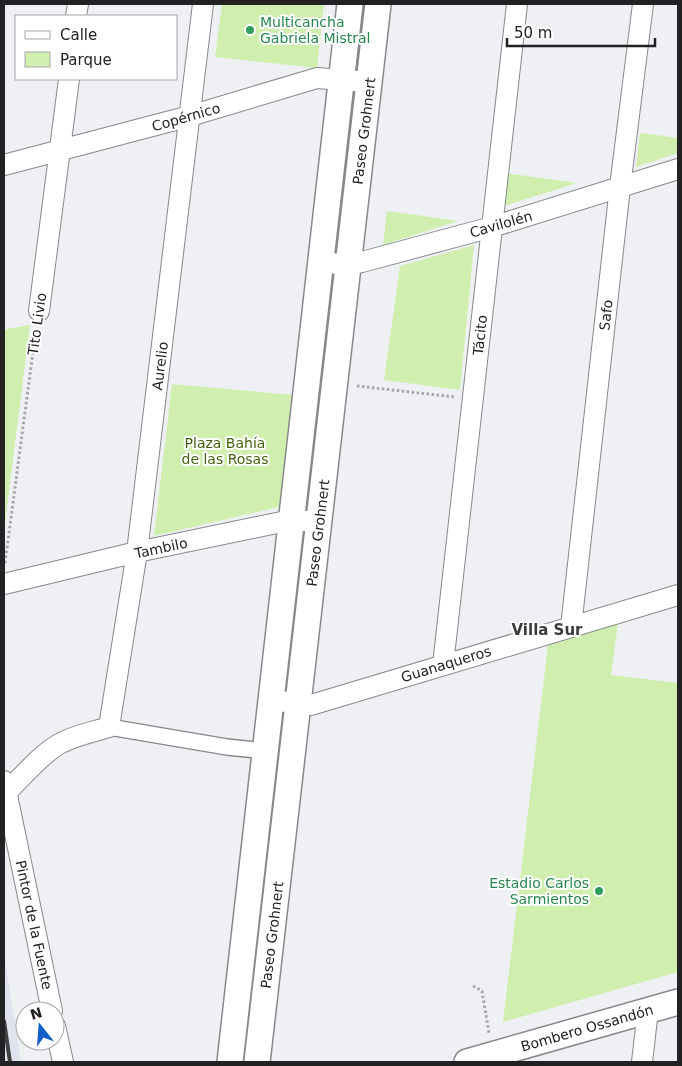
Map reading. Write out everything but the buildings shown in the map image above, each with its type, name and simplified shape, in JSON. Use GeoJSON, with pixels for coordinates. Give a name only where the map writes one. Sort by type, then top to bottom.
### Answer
{"type":"FeatureCollection","features":[{"type":"Feature","properties":{"kind":"street","name":"Aurelio"},"geometry":{"type":"LineString","coordinates":[[109,727],[137,552],[203,4]]}},
{"type":"Feature","properties":{"kind":"street","name":"Paseo Grohnert"},"geometry":{"type":"LineString","coordinates":[[230,1062],[350,4]]}},
{"type":"Feature","properties":{"kind":"street","name":"Paseo Grohnert"},"geometry":{"type":"LineString","coordinates":[[257,1062],[378,4]]}},
{"type":"Feature","properties":{"kind":"street","name":"Tácito"},"geometry":{"type":"LineString","coordinates":[[443,666],[517,4]]}},
{"type":"Feature","properties":{"kind":"street","name":"Safo"},"geometry":{"type":"LineString","coordinates":[[572,627],[620,187],[643,4]]}},
{"type":"Feature","properties":{"kind":"street","name":"Copérnico"},"geometry":{"type":"LineString","coordinates":[[4,165],[190,116],[317,78],[370,82]]}},
{"type":"Feature","properties":{"kind":"street","name":"Tito Livio"},"geometry":{"type":"LineString","coordinates":[[38,311],[69,80]]}},
{"type":"Feature","properties":{"kind":"street","name":"Cavilolén"},"geometry":{"type":"LineString","coordinates":[[321,262],[348,265],[492,227],[678,169]]}},
{"type":"Feature","properties":{"kind":"street","name":"Tambilo"},"geometry":{"type":"LineString","coordinates":[[4,584],[137,552],[291,520],[319,522]]}},
{"type":"Feature","properties":{"kind":"street","name":"Guanaqueros"},"geometry":{"type":"LineString","coordinates":[[271,700],[311,705],[678,595]]}},
{"type":"Feature","properties":{"kind":"street"},"geometry":{"type":"LineString","coordinates":[[5,787],[59,743],[109,727],[227,747],[265,751]]}},
{"type":"Feature","properties":{"kind":"street","name":"Pintor de la Fuente"},"geometry":{"type":"LineString","coordinates":[[5,787],[50,1001]]}},
{"type":"Feature","properties":{"kind":"street"},"geometry":{"type":"LineString","coordinates":[[250,880],[278,883]]}},
{"type":"Feature","properties":{"kind":"street","name":"Bombero Ossandón"},"geometry":{"type":"LineString","coordinates":[[467,1062],[518,1054],[648,1010],[678,1002]]}},
{"type":"Feature","properties":{"kind":"street"},"geometry":{"type":"LineString","coordinates":[[642,1062],[648,1010]]}},
{"type":"Feature","properties":{"kind":"path","name":"Tito Livio"},"geometry":{"type":"LineString","coordinates":[[4,569],[38,311]]}},
{"type":"Feature","properties":{"kind":"path"},"geometry":{"type":"LineString","coordinates":[[335,384],[473,399]]}},
{"type":"Feature","properties":{"kind":"path"},"geometry":{"type":"LineString","coordinates":[[472,986],[482,991],[489,1033]]}},
{"type":"Feature","properties":{"kind":"shaded area"},"geometry":{"type":"Polygon","coordinates":[[[4,954],[15,1024],[15,1051],[19,1051],[21,1062],[4,1062],[4,954]]]}},
{"type":"Feature","properties":{"kind":"green space"},"geometry":{"type":"Polygon","coordinates":[[[222,4],[324,4],[317,68],[215,57],[222,4]]]}},
{"type":"Feature","properties":{"kind":"green space"},"geometry":{"type":"Polygon","coordinates":[[[640,133],[678,138],[678,153],[636,167],[640,133]]]}},
{"type":"Feature","properties":{"kind":"green space"},"geometry":{"type":"Polygon","coordinates":[[[505,173],[577,183],[501,207],[505,173]]]}},
{"type":"Feature","properties":{"kind":"green space"},"geometry":{"type":"Polygon","coordinates":[[[387,211],[458,221],[383,245],[387,211]]]}},
{"type":"Feature","properties":{"kind":"green space"},"geometry":{"type":"Polygon","coordinates":[[[474,245],[460,390],[384,380],[400,266],[474,245]]]}},
{"type":"Feature","properties":{"kind":"green space"},"geometry":{"type":"Polygon","coordinates":[[[30,325],[4,531],[4,332],[6,329],[30,325]]]}},
{"type":"Feature","properties":{"kind":"green space","name":"Plaza Bahía de las Rosas"},"geometry":{"type":"Polygon","coordinates":[[[172,384],[294,395],[279,507],[154,536],[172,384]]]}},
{"type":"Feature","properties":{"kind":"green space","name":"Estadio Carlos Sarmientos"},"geometry":{"type":"Polygon","coordinates":[[[618,623],[611,675],[678,683],[678,972],[503,1022],[548,645],[618,623]]]}},
{"type":"Feature","properties":{"kind":"railway"},"geometry":{"type":"LineString","coordinates":[[4,1021],[10,1062]]}},
{"type":"Feature","properties":{"kind":"place","name":"Multicancha Gabriela Mistral"},"geometry":{"type":"Point","coordinates":[250,30]}},
{"type":"Feature","properties":{"kind":"place","name":"Estadio Carlos Sarmientos"},"geometry":{"type":"Point","coordinates":[599,891]}},
{"type":"Feature","properties":{"kind":"district","name":"Villa Sur"},"geometry":{"type":"Point","coordinates":[547,630]}}]}
